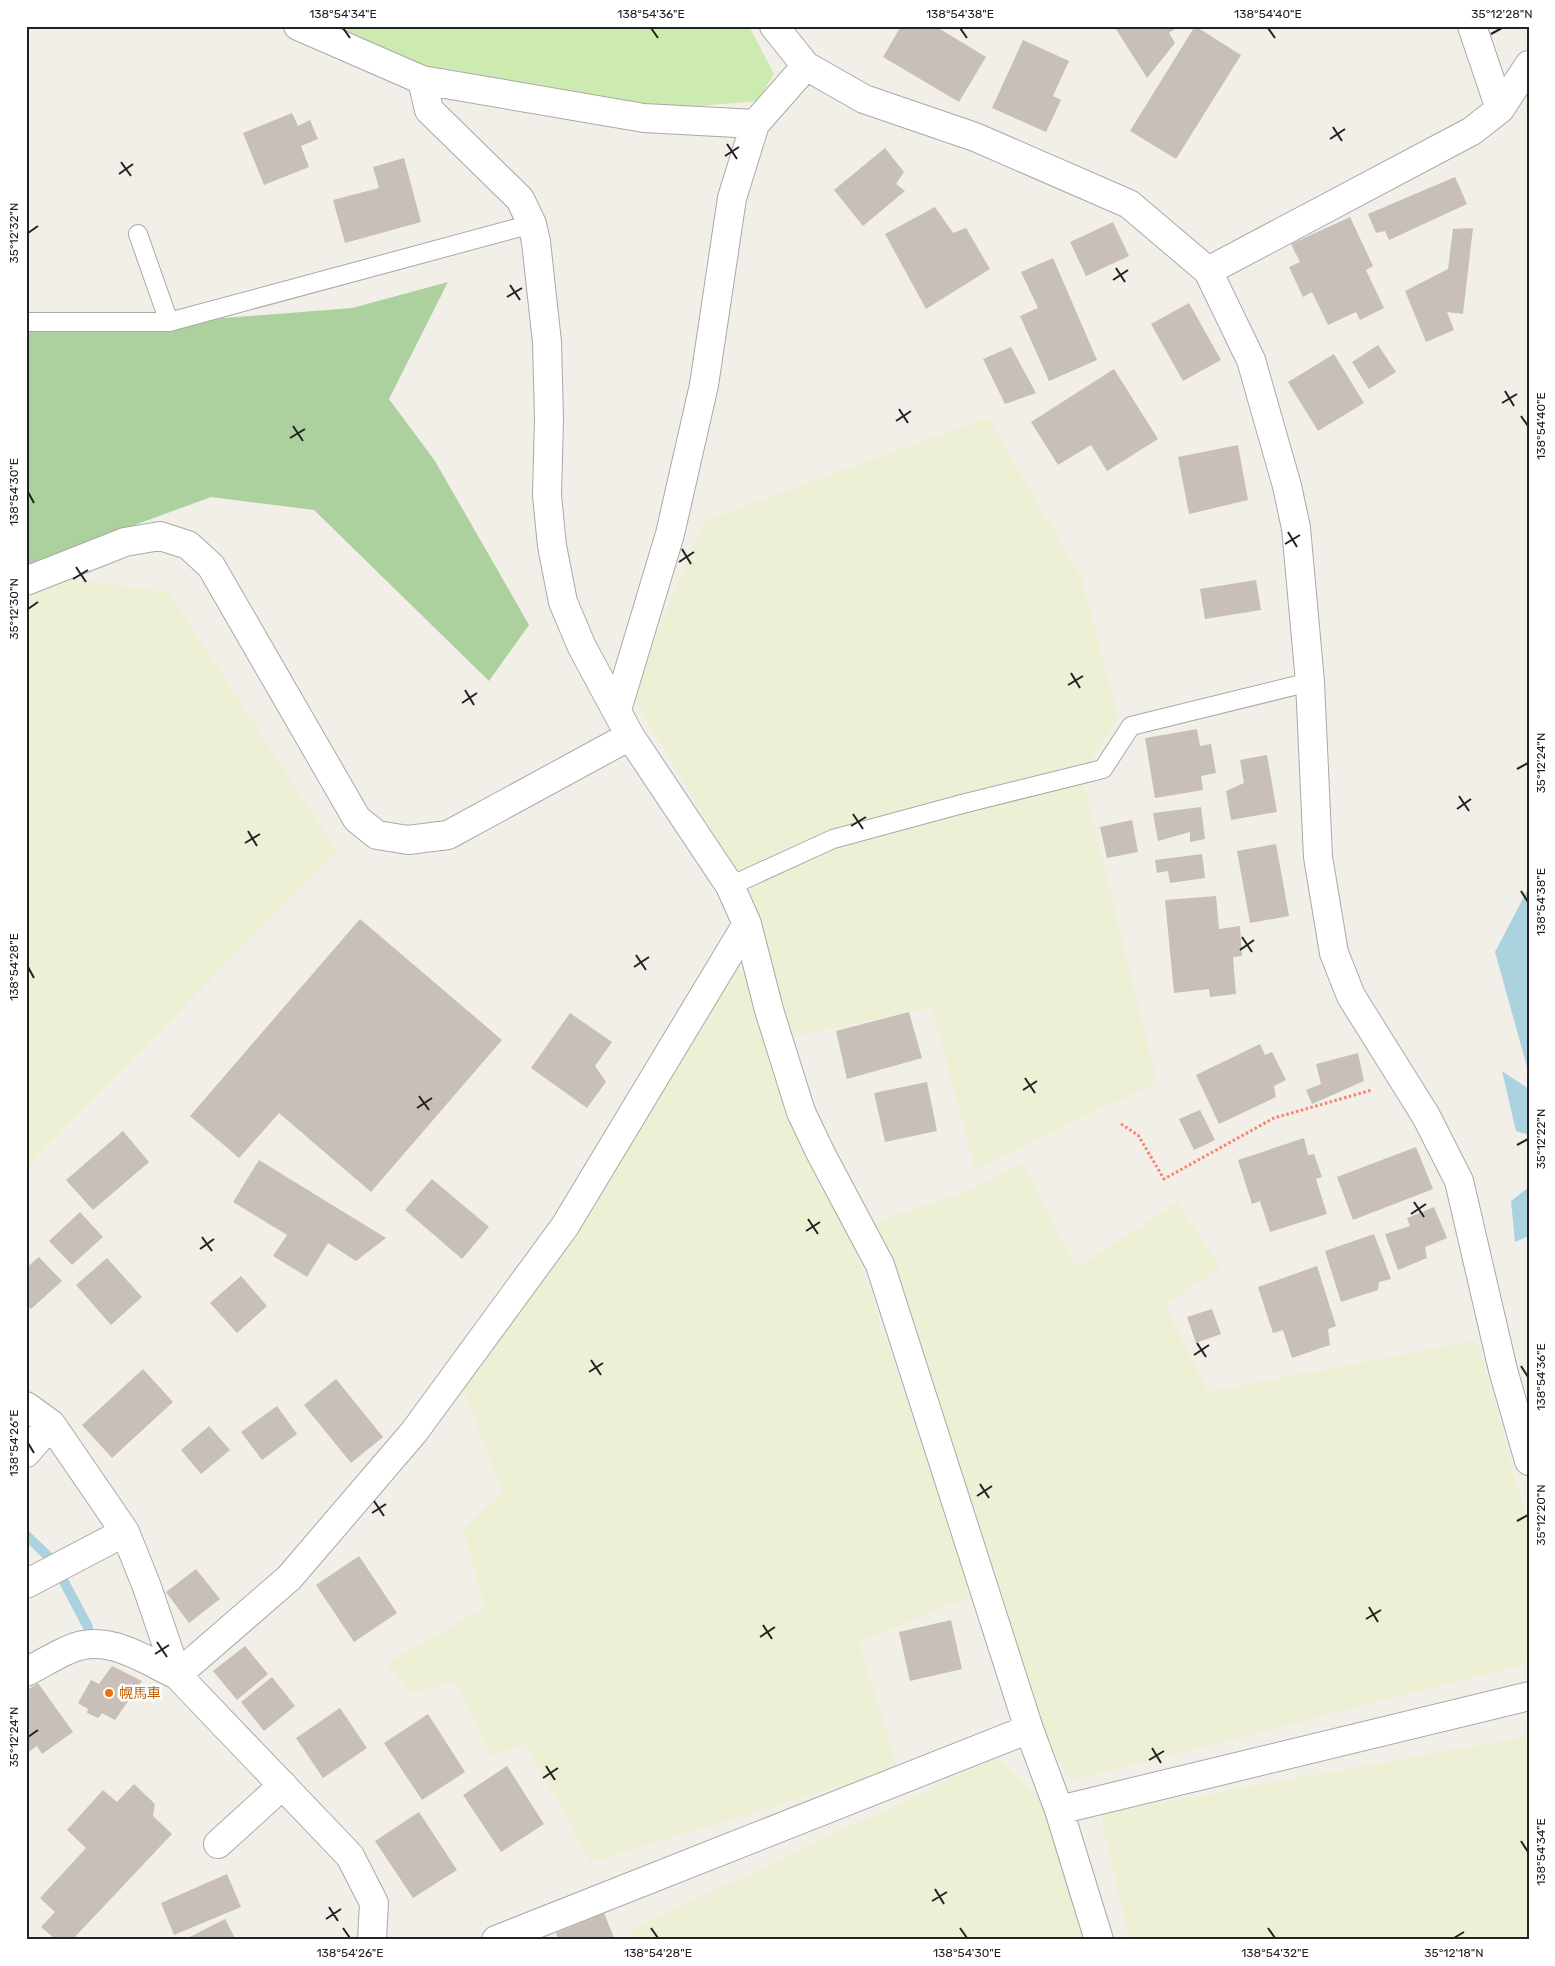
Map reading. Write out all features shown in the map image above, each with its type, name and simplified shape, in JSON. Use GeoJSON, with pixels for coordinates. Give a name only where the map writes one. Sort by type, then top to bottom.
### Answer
{"type":"FeatureCollection","features":[{"type":"Feature","properties":{"kind":"street"},"geometry":{"type":"LineString","coordinates":[[298,26],[422,80],[644,118],[755,124]]}},
{"type":"Feature","properties":{"kind":"street"},"geometry":{"type":"LineString","coordinates":[[774,26],[806,66],[864,99],[975,137],[1129,204],[1208,272],[1251,360],[1296,528],[1310,682],[1318,857],[1334,952],[1351,996],[1426,1116],[1459,1181],[1503,1370],[1529,1461]]}},
{"type":"Feature","properties":{"kind":"street"},"geometry":{"type":"LineString","coordinates":[[1472,26],[1500,109]]}},
{"type":"Feature","properties":{"kind":"street"},"geometry":{"type":"LineString","coordinates":[[1208,272],[1472,131],[1500,109],[1529,65]]}},
{"type":"Feature","properties":{"kind":"street"},"geometry":{"type":"LineString","coordinates":[[617,710],[670,534],[704,385],[732,198],[755,124],[806,66]]}},
{"type":"Feature","properties":{"kind":"street"},"geometry":{"type":"LineString","coordinates":[[422,80],[429,110],[520,199],[532,224],[536,242],[547,342],[549,420],[547,495],[552,546],[563,602],[582,647],[630,736],[730,886],[747,924],[769,1010],[801,1112],[880,1265],[1099,1940]]}},
{"type":"Feature","properties":{"kind":"street"},"geometry":{"type":"LineString","coordinates":[[26,581],[125,542],[160,536],[188,545],[211,566],[357,819],[377,835],[408,840],[448,835],[630,736]]}},
{"type":"Feature","properties":{"kind":"street"},"geometry":{"type":"LineString","coordinates":[[177,1675],[289,1578],[414,1432],[565,1226],[747,924]]}},
{"type":"Feature","properties":{"kind":"street"},"geometry":{"type":"LineString","coordinates":[[26,1406],[51,1424],[126,1532],[177,1675]]}},
{"type":"Feature","properties":{"kind":"street"},"geometry":{"type":"LineString","coordinates":[[26,1453],[51,1424]]}},
{"type":"Feature","properties":{"kind":"street"},"geometry":{"type":"LineString","coordinates":[[26,1584],[126,1532]]}},
{"type":"Feature","properties":{"kind":"street"},"geometry":{"type":"LineString","coordinates":[[26,1672],[69,1649],[93,1643],[119,1647],[177,1675],[350,1856],[374,1903],[372,1940]]}},
{"type":"Feature","properties":{"kind":"street"},"geometry":{"type":"LineString","coordinates":[[1058,1810],[1529,1696]]}},
{"type":"Feature","properties":{"kind":"street"},"geometry":{"type":"LineString","coordinates":[[496,1940],[1029,1729]]}},
{"type":"Feature","properties":{"kind":"street"},"geometry":{"type":"LineString","coordinates":[[218,1844],[283,1785]]}},
{"type":"Feature","properties":{"kind":"lane"},"geometry":{"type":"LineString","coordinates":[[26,322],[170,322],[532,224]]}},
{"type":"Feature","properties":{"kind":"lane"},"geometry":{"type":"LineString","coordinates":[[138,234],[170,322]]}},
{"type":"Feature","properties":{"kind":"lane"},"geometry":{"type":"LineString","coordinates":[[730,886],[833,839],[962,804],[1104,769],[1131,726],[1310,682]]}},
{"type":"Feature","properties":{"kind":"path"},"geometry":{"type":"LineString","coordinates":[[1121,1124],[1138,1135],[1164,1179],[1274,1118],[1403,1081]]}},
{"type":"Feature","properties":{"kind":"green space"},"geometry":{"type":"Polygon","coordinates":[[[333,26],[749,26],[774,74],[758,101],[651,110],[433,73],[333,26]]]}},
{"type":"Feature","properties":{"kind":"green space"},"geometry":{"type":"Polygon","coordinates":[[[448,282],[389,399],[435,461],[529,625],[489,681],[314,510],[211,497],[26,565],[26,329],[71,330],[352,308],[448,282]]]}},
{"type":"Feature","properties":{"kind":"green space"},"geometry":{"type":"Polygon","coordinates":[[[988,417],[1081,577],[1119,718],[1082,775],[1157,1082],[975,1170],[932,1008],[788,1037],[750,892],[645,719],[633,689],[704,521],[988,417]]]}},
{"type":"Feature","properties":{"kind":"green space"},"geometry":{"type":"Polygon","coordinates":[[[69,579],[169,592],[337,851],[26,1168],[26,596],[69,579]]]}},
{"type":"Feature","properties":{"kind":"green space"},"geometry":{"type":"Polygon","coordinates":[[[730,969],[751,971],[787,1118],[853,1242],[973,1595],[859,1642],[898,1769],[591,1862],[525,1743],[491,1757],[455,1681],[411,1694],[386,1664],[485,1607],[463,1529],[502,1492],[463,1388],[730,969]]]}},
{"type":"Feature","properties":{"kind":"green space"},"geometry":{"type":"Polygon","coordinates":[[[1022,1163],[1077,1268],[1177,1202],[1221,1267],[1165,1305],[1208,1392],[1477,1340],[1529,1528],[1529,1663],[1071,1781],[1036,1722],[872,1223],[974,1189],[1022,1163]]]}},
{"type":"Feature","properties":{"kind":"green space"},"geometry":{"type":"Polygon","coordinates":[[[1529,1736],[1529,1940],[1129,1940],[1100,1814],[1529,1736]]]}},
{"type":"Feature","properties":{"kind":"green space"},"geometry":{"type":"Polygon","coordinates":[[[998,1757],[1045,1804],[1086,1940],[634,1940],[630,1930],[998,1757]]]}},
{"type":"Feature","properties":{"kind":"water"},"geometry":{"type":"Polygon","coordinates":[[[1529,887],[1529,1074],[1495,952],[1529,887]]]}},
{"type":"Feature","properties":{"kind":"water"},"geometry":{"type":"Polygon","coordinates":[[[1502,1071],[1529,1089],[1529,1135],[1516,1131],[1502,1071]]]}},
{"type":"Feature","properties":{"kind":"water"},"geometry":{"type":"Polygon","coordinates":[[[1529,1187],[1529,1236],[1515,1242],[1511,1201],[1529,1187]]]}},
{"type":"Feature","properties":{"kind":"building"},"geometry":{"type":"Polygon","coordinates":[[[901,26],[935,26],[986,57],[959,102],[883,57],[901,26]]]}},
{"type":"Feature","properties":{"kind":"building"},"geometry":{"type":"Polygon","coordinates":[[[1114,26],[1179,26],[1169,33],[1175,43],[1147,78],[1114,26]]]}},
{"type":"Feature","properties":{"kind":"building"},"geometry":{"type":"Polygon","coordinates":[[[1195,26],[1241,55],[1176,159],[1130,131],[1195,26]]]}},
{"type":"Feature","properties":{"kind":"building"},"geometry":{"type":"Polygon","coordinates":[[[1023,40],[1069,61],[1053,96],[1061,100],[1046,132],[992,108],[1023,40]]]}},
{"type":"Feature","properties":{"kind":"building"},"geometry":{"type":"Polygon","coordinates":[[[292,113],[298,126],[310,120],[318,139],[301,146],[309,167],[264,185],[243,133],[292,113]]]}},
{"type":"Feature","properties":{"kind":"building"},"geometry":{"type":"Polygon","coordinates":[[[885,148],[904,172],[896,184],[905,191],[863,226],[834,190],[885,148]]]}},
{"type":"Feature","properties":{"kind":"building"},"geometry":{"type":"Polygon","coordinates":[[[404,158],[421,222],[345,243],[333,200],[379,188],[373,167],[404,158]]]}},
{"type":"Feature","properties":{"kind":"building"},"geometry":{"type":"Polygon","coordinates":[[[1455,177],[1467,204],[1389,240],[1385,231],[1376,233],[1368,214],[1455,177]]]}},
{"type":"Feature","properties":{"kind":"building"},"geometry":{"type":"Polygon","coordinates":[[[935,207],[953,233],[966,228],[990,269],[926,309],[885,234],[935,207]]]}},
{"type":"Feature","properties":{"kind":"building"},"geometry":{"type":"Polygon","coordinates":[[[1350,217],[1373,266],[1366,270],[1384,308],[1360,320],[1356,312],[1328,325],[1312,292],[1303,297],[1289,267],[1300,262],[1291,244],[1350,217]]]}},
{"type":"Feature","properties":{"kind":"building"},"geometry":{"type":"Polygon","coordinates":[[[1113,222],[1129,256],[1086,276],[1070,242],[1113,222]]]}},
{"type":"Feature","properties":{"kind":"building"},"geometry":{"type":"Polygon","coordinates":[[[1473,228],[1463,314],[1447,312],[1454,330],[1426,342],[1405,291],[1448,269],[1453,229],[1473,228]]]}},
{"type":"Feature","properties":{"kind":"building"},"geometry":{"type":"Polygon","coordinates":[[[1053,258],[1097,360],[1049,381],[1020,316],[1038,308],[1021,272],[1053,258]]]}},
{"type":"Feature","properties":{"kind":"building"},"geometry":{"type":"Polygon","coordinates":[[[1189,303],[1221,360],[1183,381],[1151,324],[1189,303]]]}},
{"type":"Feature","properties":{"kind":"building"},"geometry":{"type":"Polygon","coordinates":[[[1378,345],[1396,372],[1369,389],[1352,362],[1378,345]]]}},
{"type":"Feature","properties":{"kind":"building"},"geometry":{"type":"Polygon","coordinates":[[[1011,347],[1036,393],[1005,404],[983,359],[1011,347]]]}},
{"type":"Feature","properties":{"kind":"building"},"geometry":{"type":"Polygon","coordinates":[[[1334,354],[1364,403],[1318,431],[1288,382],[1334,354]]]}},
{"type":"Feature","properties":{"kind":"building"},"geometry":{"type":"Polygon","coordinates":[[[1114,369],[1158,439],[1107,471],[1091,445],[1058,465],[1031,422],[1114,369]]]}},
{"type":"Feature","properties":{"kind":"building"},"geometry":{"type":"Polygon","coordinates":[[[1238,445],[1248,500],[1189,514],[1178,457],[1238,445]]]}},
{"type":"Feature","properties":{"kind":"building"},"geometry":{"type":"Polygon","coordinates":[[[1256,580],[1261,610],[1205,619],[1200,589],[1256,580]]]}},
{"type":"Feature","properties":{"kind":"building"},"geometry":{"type":"Polygon","coordinates":[[[1197,729],[1200,746],[1211,744],[1216,773],[1201,776],[1203,790],[1155,798],[1145,738],[1197,729]]]}},
{"type":"Feature","properties":{"kind":"building"},"geometry":{"type":"Polygon","coordinates":[[[1267,755],[1277,812],[1231,820],[1226,791],[1244,783],[1240,760],[1267,755]]]}},
{"type":"Feature","properties":{"kind":"building"},"geometry":{"type":"Polygon","coordinates":[[[1201,807],[1205,839],[1190,842],[1190,832],[1158,841],[1153,813],[1201,807]]]}},
{"type":"Feature","properties":{"kind":"building"},"geometry":{"type":"Polygon","coordinates":[[[1132,820],[1138,852],[1107,858],[1100,827],[1132,820]]]}},
{"type":"Feature","properties":{"kind":"building"},"geometry":{"type":"Polygon","coordinates":[[[1276,844],[1289,916],[1250,923],[1237,851],[1276,844]]]}},
{"type":"Feature","properties":{"kind":"building"},"geometry":{"type":"Polygon","coordinates":[[[1202,854],[1205,878],[1170,883],[1168,871],[1157,873],[1155,860],[1202,854]]]}},
{"type":"Feature","properties":{"kind":"building"},"geometry":{"type":"Polygon","coordinates":[[[1216,896],[1219,929],[1240,926],[1242,956],[1233,957],[1236,994],[1210,997],[1209,989],[1174,993],[1165,900],[1216,896]]]}},
{"type":"Feature","properties":{"kind":"building"},"geometry":{"type":"Polygon","coordinates":[[[360,919],[502,1040],[371,1192],[279,1113],[239,1158],[190,1116],[360,919]]]}},
{"type":"Feature","properties":{"kind":"building"},"geometry":{"type":"Polygon","coordinates":[[[909,1012],[922,1058],[847,1079],[836,1031],[909,1012]]]}},
{"type":"Feature","properties":{"kind":"building"},"geometry":{"type":"Polygon","coordinates":[[[570,1013],[612,1042],[595,1066],[606,1082],[587,1108],[531,1068],[570,1013]]]}},
{"type":"Feature","properties":{"kind":"building"},"geometry":{"type":"Polygon","coordinates":[[[1260,1044],[1265,1055],[1272,1052],[1286,1080],[1274,1086],[1276,1097],[1219,1124],[1196,1075],[1260,1044]]]}},
{"type":"Feature","properties":{"kind":"building"},"geometry":{"type":"Polygon","coordinates":[[[1358,1053],[1364,1081],[1312,1104],[1306,1090],[1321,1084],[1316,1064],[1358,1053]]]}},
{"type":"Feature","properties":{"kind":"building"},"geometry":{"type":"Polygon","coordinates":[[[927,1082],[937,1131],[885,1142],[874,1093],[927,1082]]]}},
{"type":"Feature","properties":{"kind":"building"},"geometry":{"type":"Polygon","coordinates":[[[1200,1110],[1215,1140],[1194,1150],[1179,1119],[1200,1110]]]}},
{"type":"Feature","properties":{"kind":"building"},"geometry":{"type":"Polygon","coordinates":[[[123,1131],[149,1162],[93,1210],[66,1180],[123,1131]]]}},
{"type":"Feature","properties":{"kind":"building"},"geometry":{"type":"Polygon","coordinates":[[[1304,1138],[1308,1155],[1314,1154],[1322,1177],[1316,1179],[1327,1214],[1270,1232],[1260,1201],[1252,1204],[1238,1160],[1304,1138]]]}},
{"type":"Feature","properties":{"kind":"building"},"geometry":{"type":"Polygon","coordinates":[[[1416,1147],[1433,1189],[1353,1220],[1337,1177],[1416,1147]]]}},
{"type":"Feature","properties":{"kind":"building"},"geometry":{"type":"Polygon","coordinates":[[[259,1160],[386,1238],[356,1261],[328,1243],[307,1277],[273,1256],[287,1235],[233,1202],[259,1160]]]}},
{"type":"Feature","properties":{"kind":"building"},"geometry":{"type":"Polygon","coordinates":[[[432,1179],[489,1227],[462,1259],[405,1210],[432,1179]]]}},
{"type":"Feature","properties":{"kind":"building"},"geometry":{"type":"Polygon","coordinates":[[[1434,1207],[1447,1238],[1425,1247],[1427,1258],[1398,1270],[1385,1234],[1410,1226],[1407,1218],[1434,1207]]]}},
{"type":"Feature","properties":{"kind":"building"},"geometry":{"type":"Polygon","coordinates":[[[80,1212],[103,1237],[72,1265],[49,1241],[80,1212]]]}},
{"type":"Feature","properties":{"kind":"building"},"geometry":{"type":"Polygon","coordinates":[[[1374,1234],[1391,1279],[1379,1282],[1378,1290],[1341,1302],[1325,1251],[1374,1234]]]}},
{"type":"Feature","properties":{"kind":"building"},"geometry":{"type":"Polygon","coordinates":[[[39,1257],[62,1281],[31,1309],[26,1304],[26,1268],[39,1257]]]}},
{"type":"Feature","properties":{"kind":"building"},"geometry":{"type":"Polygon","coordinates":[[[107,1258],[142,1297],[111,1325],[76,1285],[107,1258]]]}},
{"type":"Feature","properties":{"kind":"building"},"geometry":{"type":"Polygon","coordinates":[[[1317,1266],[1336,1326],[1328,1329],[1330,1345],[1292,1358],[1283,1330],[1273,1333],[1258,1287],[1317,1266]]]}},
{"type":"Feature","properties":{"kind":"building"},"geometry":{"type":"Polygon","coordinates":[[[241,1276],[267,1306],[237,1333],[210,1303],[241,1276]]]}},
{"type":"Feature","properties":{"kind":"building"},"geometry":{"type":"Polygon","coordinates":[[[1212,1309],[1221,1334],[1196,1343],[1187,1317],[1212,1309]]]}},
{"type":"Feature","properties":{"kind":"building"},"geometry":{"type":"Polygon","coordinates":[[[143,1369],[173,1402],[112,1458],[82,1425],[143,1369]]]}},
{"type":"Feature","properties":{"kind":"building"},"geometry":{"type":"Polygon","coordinates":[[[336,1379],[383,1437],[351,1463],[304,1405],[336,1379]]]}},
{"type":"Feature","properties":{"kind":"building"},"geometry":{"type":"Polygon","coordinates":[[[277,1406],[297,1434],[262,1460],[241,1432],[277,1406]]]}},
{"type":"Feature","properties":{"kind":"building"},"geometry":{"type":"Polygon","coordinates":[[[209,1426],[230,1450],[201,1474],[181,1450],[209,1426]]]}},
{"type":"Feature","properties":{"kind":"building"},"geometry":{"type":"Polygon","coordinates":[[[359,1556],[397,1613],[354,1642],[316,1585],[359,1556]]]}},
{"type":"Feature","properties":{"kind":"building"},"geometry":{"type":"Polygon","coordinates":[[[196,1569],[220,1599],[189,1623],[166,1592],[196,1569]]]}},
{"type":"Feature","properties":{"kind":"building"},"geometry":{"type":"Polygon","coordinates":[[[951,1620],[962,1669],[910,1681],[899,1632],[951,1620]]]}},
{"type":"Feature","properties":{"kind":"building"},"geometry":{"type":"Polygon","coordinates":[[[245,1646],[268,1674],[237,1700],[213,1671],[245,1646]]]}},
{"type":"Feature","properties":{"kind":"building"},"geometry":{"type":"Polygon","coordinates":[[[112,1666],[142,1681],[115,1720],[102,1713],[98,1718],[87,1713],[88,1709],[78,1703],[91,1680],[99,1684],[112,1666]]]}},
{"type":"Feature","properties":{"kind":"building"},"geometry":{"type":"Polygon","coordinates":[[[272,1677],[295,1706],[264,1731],[241,1702],[272,1677]]]}},
{"type":"Feature","properties":{"kind":"building"},"geometry":{"type":"Polygon","coordinates":[[[38,1683],[73,1732],[42,1754],[37,1746],[26,1754],[26,1691],[38,1683]]]}},
{"type":"Feature","properties":{"kind":"building"},"geometry":{"type":"Polygon","coordinates":[[[340,1708],[367,1748],[323,1778],[296,1738],[340,1708]]]}},
{"type":"Feature","properties":{"kind":"building"},"geometry":{"type":"Polygon","coordinates":[[[428,1714],[465,1772],[422,1800],[384,1743],[428,1714]]]}},
{"type":"Feature","properties":{"kind":"building"},"geometry":{"type":"Polygon","coordinates":[[[507,1766],[544,1824],[501,1852],[463,1795],[507,1766]]]}},
{"type":"Feature","properties":{"kind":"building"},"geometry":{"type":"Polygon","coordinates":[[[134,1784],[155,1804],[153,1816],[172,1834],[72,1940],[56,1940],[41,1927],[55,1912],[40,1898],[86,1848],[67,1830],[103,1790],[117,1802],[134,1784]]]}},
{"type":"Feature","properties":{"kind":"building"},"geometry":{"type":"Polygon","coordinates":[[[419,1812],[457,1870],[413,1898],[375,1841],[419,1812]]]}},
{"type":"Feature","properties":{"kind":"building"},"geometry":{"type":"Polygon","coordinates":[[[227,1874],[241,1907],[174,1935],[161,1903],[227,1874]]]}},
{"type":"Feature","properties":{"kind":"building"},"geometry":{"type":"Polygon","coordinates":[[[604,1913],[615,1940],[559,1940],[556,1933],[604,1913]]]}},
{"type":"Feature","properties":{"kind":"building"},"geometry":{"type":"Polygon","coordinates":[[[225,1919],[236,1940],[184,1940],[225,1919]]]}},
{"type":"Feature","properties":{"kind":"waterway"},"geometry":{"type":"LineString","coordinates":[[26,1535],[53,1561],[88,1627]]}},
{"type":"Feature","properties":{"kind":"place","name":"幌馬車"},"geometry":{"type":"Point","coordinates":[109,1693]}}]}
